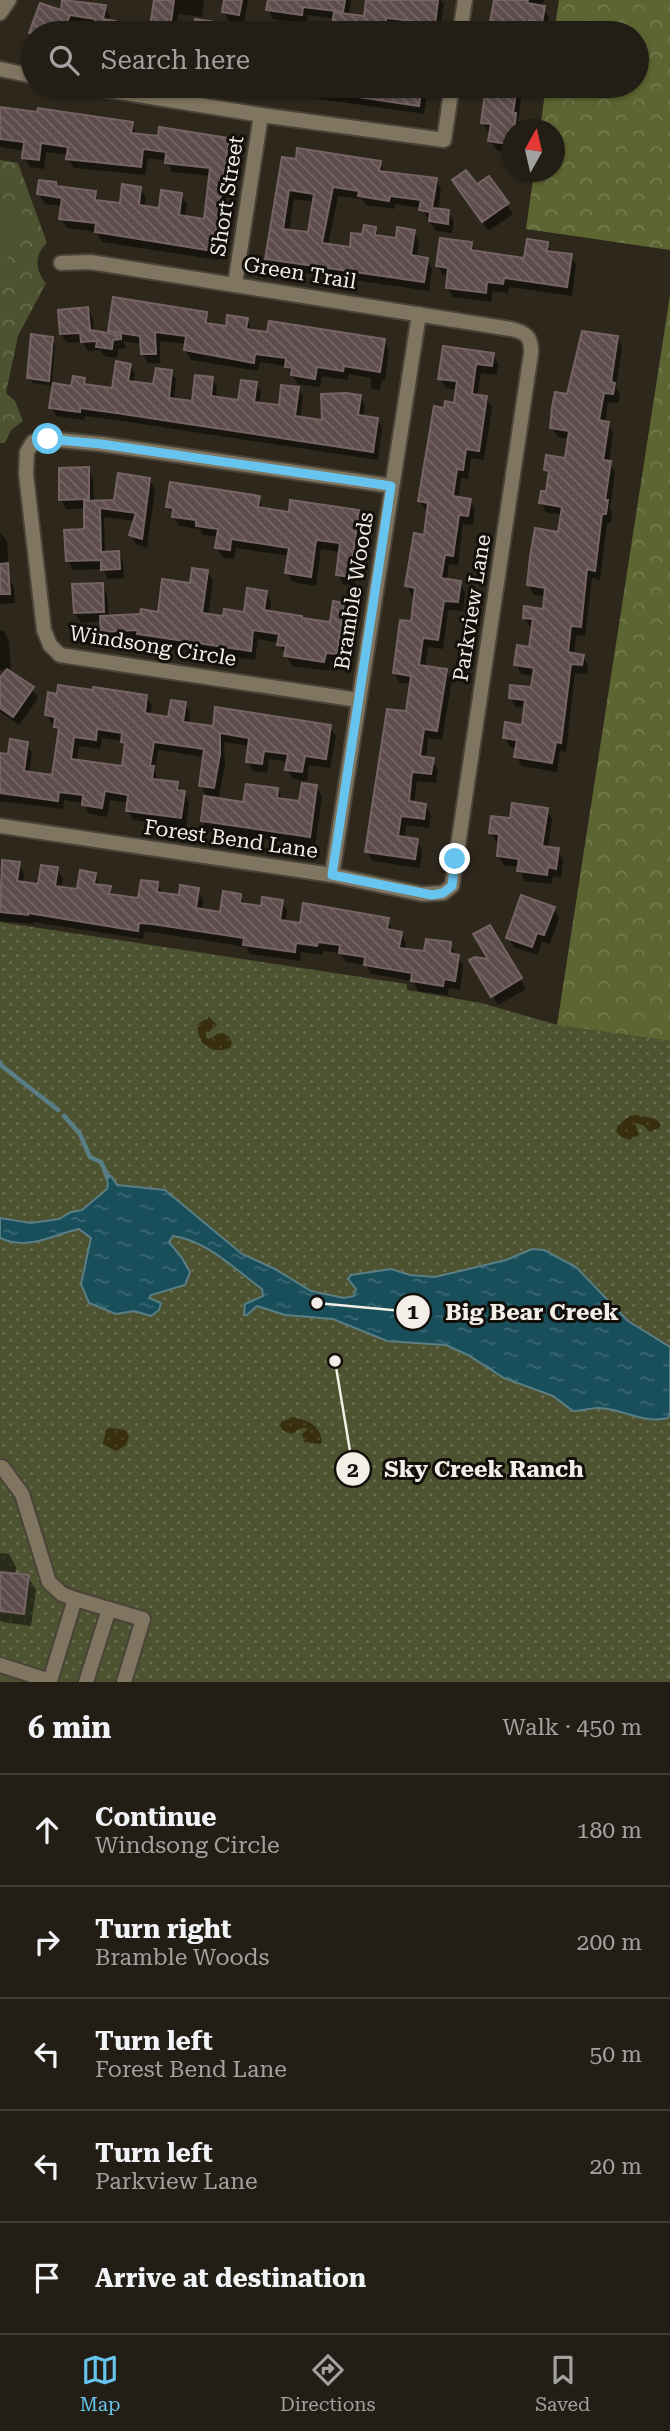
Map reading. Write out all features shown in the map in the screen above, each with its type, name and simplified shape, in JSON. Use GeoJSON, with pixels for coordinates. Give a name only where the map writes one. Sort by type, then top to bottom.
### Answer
{"type":"FeatureCollection","features":[{"type":"Feature","properties":{"kind":"street"},"geometry":{"type":"LineString","coordinates":[[0,12],[9,0]]}},
{"type":"Feature","properties":{"kind":"street"},"geometry":{"type":"LineString","coordinates":[[462,21],[465,0]]}},
{"type":"Feature","properties":{"kind":"street"},"geometry":{"type":"LineString","coordinates":[[0,69],[21,73]]}},
{"type":"Feature","properties":{"kind":"street"},"geometry":{"type":"LineString","coordinates":[[157,98],[444,140],[450,98]]}},
{"type":"Feature","properties":{"kind":"street","name":"Short Street"},"geometry":{"type":"LineString","coordinates":[[235,284],[261,115]]}},
{"type":"Feature","properties":{"kind":"street","name":"Green Trail"},"geometry":{"type":"LineString","coordinates":[[61,263],[90,262],[235,284],[511,329],[522,331],[529,337]]}},
{"type":"Feature","properties":{"kind":"street","name":"Bramble Woods"},"geometry":{"type":"LineString","coordinates":[[332,875],[419,314]]}},
{"type":"Feature","properties":{"kind":"street","name":"Parkview Lane"},"geometry":{"type":"LineString","coordinates":[[452,886],[531,353],[532,344],[529,337]]}},
{"type":"Feature","properties":{"kind":"street","name":"Windsong Circle"},"geometry":{"type":"LineString","coordinates":[[358,700],[60,655],[50,645],[44,630],[26,474],[27,452],[33,442],[48,439],[101,444],[391,486]]}},
{"type":"Feature","properties":{"kind":"street","name":"Forest Bend Lane"},"geometry":{"type":"LineString","coordinates":[[0,826],[332,875],[422,894],[443,893],[452,886]]}},
{"type":"Feature","properties":{"kind":"street"},"geometry":{"type":"LineString","coordinates":[[0,1468],[2,1467],[22,1494],[49,1582],[62,1594],[143,1619],[124,1682]]}},
{"type":"Feature","properties":{"kind":"street"},"geometry":{"type":"LineString","coordinates":[[0,1665],[51,1682],[75,1599]]}},
{"type":"Feature","properties":{"kind":"street"},"geometry":{"type":"LineString","coordinates":[[86,1682],[109,1609]]}},
{"type":"Feature","properties":{"kind":"green space"},"geometry":{"type":"Polygon","coordinates":[[[559,0],[670,0],[670,250],[526,229],[533,182],[565,182],[565,119],[541,119],[544,98],[649,98],[649,21],[556,21],[559,0]]]}},
{"type":"Feature","properties":{"kind":"green space"},"geometry":{"type":"Polygon","coordinates":[[[0,160],[18,163],[47,243],[38,258],[38,268],[46,283],[18,336],[6,393],[15,401],[23,421],[11,430],[5,443],[0,443],[0,160]]]}},
{"type":"Feature","properties":{"kind":"green space"},"geometry":{"type":"Polygon","coordinates":[[[0,198],[24,206],[3,273],[0,272],[0,198]]]}},
{"type":"Feature","properties":{"kind":"green space"},"geometry":{"type":"Polygon","coordinates":[[[670,295],[670,1041],[557,1025],[670,295]]]}},
{"type":"Feature","properties":{"kind":"green space"},"geometry":{"type":"Polygon","coordinates":[[[0,922],[407,984],[407,990],[481,1003],[558,1025],[670,1041],[670,1682],[0,1682],[0,922]]]}},
{"type":"Feature","properties":{"kind":"sand"},"geometry":{"type":"Polygon","coordinates":[[[209,1017],[217,1025],[206,1034],[206,1038],[221,1032],[229,1037],[232,1043],[230,1048],[211,1049],[202,1042],[198,1024],[209,1017]]]}},
{"type":"Feature","properties":{"kind":"sand"},"geometry":{"type":"Polygon","coordinates":[[[630,1116],[655,1119],[661,1124],[650,1132],[643,1125],[635,1123],[639,1135],[630,1140],[621,1137],[616,1131],[618,1125],[630,1116]]]}},
{"type":"Feature","properties":{"kind":"sand"},"geometry":{"type":"Polygon","coordinates":[[[293,1417],[316,1427],[322,1442],[304,1442],[302,1434],[308,1429],[306,1428],[292,1434],[283,1431],[281,1422],[293,1417]]]}},
{"type":"Feature","properties":{"kind":"sand"},"geometry":{"type":"Polygon","coordinates":[[[106,1430],[125,1430],[129,1436],[126,1445],[116,1451],[103,1444],[106,1430]]]}},
{"type":"Feature","properties":{"kind":"water"},"geometry":{"type":"Polygon","coordinates":[[[104,1173],[111,1176],[117,1185],[165,1190],[242,1254],[275,1269],[311,1291],[344,1298],[354,1296],[356,1289],[348,1279],[351,1275],[391,1269],[410,1275],[435,1277],[506,1260],[532,1249],[544,1250],[576,1267],[628,1321],[670,1347],[668,1418],[642,1418],[601,1408],[573,1411],[553,1396],[504,1378],[468,1355],[446,1345],[387,1341],[333,1319],[285,1315],[257,1306],[244,1315],[245,1304],[263,1296],[262,1289],[209,1250],[173,1236],[169,1242],[190,1272],[185,1285],[151,1295],[149,1298],[161,1303],[159,1310],[151,1316],[134,1311],[116,1314],[89,1303],[81,1284],[91,1238],[79,1229],[40,1241],[10,1242],[0,1238],[0,1218],[31,1223],[59,1219],[71,1212],[82,1210],[107,1189],[104,1173]]]}},
{"type":"Feature","properties":{"kind":"building"},"geometry":{"type":"Polygon","coordinates":[[[62,0],[106,5],[103,19],[116,21],[95,21],[70,15],[68,21],[33,21],[40,3],[61,10],[62,0]]]}},
{"type":"Feature","properties":{"kind":"building"},"geometry":{"type":"Polygon","coordinates":[[[154,0],[174,0],[171,21],[151,21],[154,0]]]}},
{"type":"Feature","properties":{"kind":"building"},"geometry":{"type":"Polygon","coordinates":[[[224,0],[242,0],[239,15],[222,12],[224,0]]]}},
{"type":"Feature","properties":{"kind":"building"},"geometry":{"type":"Polygon","coordinates":[[[268,0],[345,0],[343,12],[303,7],[302,15],[266,10],[268,0]]]}},
{"type":"Feature","properties":{"kind":"building"},"geometry":{"type":"Polygon","coordinates":[[[366,0],[438,0],[435,21],[386,18],[386,21],[332,21],[334,12],[364,16],[366,0]]]}},
{"type":"Feature","properties":{"kind":"building"},"geometry":{"type":"Polygon","coordinates":[[[494,0],[528,0],[527,3],[545,6],[542,21],[490,21],[494,0]]]}},
{"type":"Feature","properties":{"kind":"building"},"geometry":{"type":"Polygon","coordinates":[[[365,98],[420,98],[419,106],[365,98]]]}},
{"type":"Feature","properties":{"kind":"building"},"geometry":{"type":"Polygon","coordinates":[[[484,98],[515,98],[513,113],[516,113],[515,119],[502,119],[502,143],[488,141],[491,124],[481,123],[484,98]]]}},
{"type":"Feature","properties":{"kind":"building"},"geometry":{"type":"Polygon","coordinates":[[[0,107],[37,112],[38,108],[133,122],[131,133],[158,136],[159,127],[229,138],[213,251],[95,232],[96,223],[59,219],[62,198],[37,194],[39,180],[56,182],[56,186],[96,191],[95,200],[120,203],[122,184],[141,187],[139,205],[159,208],[161,190],[182,193],[179,215],[204,219],[210,168],[165,163],[166,152],[143,149],[141,167],[66,159],[68,147],[41,143],[39,160],[22,158],[24,142],[0,139],[0,107]]]}},
{"type":"Feature","properties":{"kind":"building"},"geometry":{"type":"Polygon","coordinates":[[[297,148],[381,161],[379,171],[437,178],[432,208],[449,210],[448,224],[429,221],[430,212],[419,210],[421,200],[390,196],[389,201],[358,196],[359,191],[333,187],[322,243],[350,247],[351,233],[362,234],[364,225],[376,227],[375,235],[396,238],[397,227],[415,230],[411,255],[428,258],[424,282],[265,259],[282,157],[296,159],[297,148]],[[289,190],[283,229],[308,232],[314,194],[289,190]]]}},
{"type":"Feature","properties":{"kind":"building"},"geometry":{"type":"Polygon","coordinates":[[[466,170],[477,184],[489,176],[509,203],[482,222],[452,180],[466,170]]]}},
{"type":"Feature","properties":{"kind":"building"},"geometry":{"type":"Polygon","coordinates":[[[440,238],[472,242],[471,250],[524,258],[527,239],[548,242],[547,251],[572,254],[567,287],[504,278],[503,284],[487,282],[486,293],[446,288],[448,268],[436,266],[440,238]]]}},
{"type":"Feature","properties":{"kind":"building"},"geometry":{"type":"Polygon","coordinates":[[[113,297],[207,312],[206,323],[226,326],[227,315],[248,318],[246,329],[267,332],[269,321],[385,339],[380,372],[344,366],[343,371],[317,367],[315,379],[291,375],[292,368],[285,367],[286,358],[255,354],[254,363],[184,350],[186,336],[155,332],[156,354],[141,354],[140,336],[108,331],[113,297]]]}},
{"type":"Feature","properties":{"kind":"building"},"geometry":{"type":"Polygon","coordinates":[[[88,307],[90,330],[121,335],[121,339],[113,340],[112,349],[96,347],[97,341],[81,342],[80,333],[60,334],[58,310],[88,307]]]}},
{"type":"Feature","properties":{"kind":"building"},"geometry":{"type":"Polygon","coordinates":[[[582,331],[618,336],[611,382],[615,383],[613,394],[604,393],[599,420],[609,422],[603,460],[611,461],[605,500],[608,500],[606,514],[602,514],[595,571],[587,569],[581,627],[571,626],[568,652],[584,655],[582,665],[571,664],[561,743],[556,742],[552,763],[514,757],[517,740],[503,738],[505,722],[522,725],[525,700],[509,698],[510,685],[531,687],[534,668],[514,665],[517,645],[529,647],[533,619],[523,618],[524,606],[543,609],[545,588],[527,585],[530,557],[535,528],[558,532],[562,507],[539,503],[541,491],[546,491],[549,471],[544,470],[546,455],[565,458],[569,431],[550,428],[552,407],[555,392],[567,394],[582,331]]]}},
{"type":"Feature","properties":{"kind":"building"},"geometry":{"type":"Polygon","coordinates":[[[31,334],[53,337],[49,381],[27,378],[31,334]]]}},
{"type":"Feature","properties":{"kind":"building"},"geometry":{"type":"Polygon","coordinates":[[[443,346],[494,353],[492,366],[476,364],[472,394],[487,396],[479,451],[466,449],[463,470],[457,469],[453,496],[471,499],[468,516],[459,515],[453,556],[445,555],[441,578],[461,581],[458,602],[444,601],[438,640],[423,638],[419,665],[447,669],[437,731],[424,729],[420,756],[434,758],[431,774],[412,772],[409,801],[426,804],[424,819],[401,816],[398,836],[418,839],[415,859],[365,852],[387,709],[406,711],[411,676],[393,673],[400,620],[411,621],[415,588],[405,586],[414,533],[424,535],[428,503],[418,501],[434,406],[444,408],[445,401],[454,403],[457,381],[438,379],[443,346]]]}},
{"type":"Feature","properties":{"kind":"building"},"geometry":{"type":"Polygon","coordinates":[[[116,361],[131,364],[128,381],[153,384],[156,368],[172,370],[169,398],[192,401],[195,375],[213,377],[211,396],[238,400],[241,380],[257,382],[254,402],[279,405],[281,385],[299,387],[295,416],[322,420],[321,394],[361,395],[358,415],[378,418],[373,452],[80,408],[80,412],[49,408],[53,383],[71,386],[73,376],[85,378],[84,384],[112,388],[116,361]]]}},
{"type":"Feature","properties":{"kind":"building"},"geometry":{"type":"Polygon","coordinates":[[[89,467],[89,499],[59,500],[59,468],[89,467]]]}},
{"type":"Feature","properties":{"kind":"building"},"geometry":{"type":"Polygon","coordinates":[[[118,473],[150,478],[142,539],[129,535],[136,513],[100,508],[101,552],[119,551],[120,569],[101,570],[101,560],[66,561],[64,530],[84,529],[84,501],[114,500],[118,473]]]}},
{"type":"Feature","properties":{"kind":"building"},"geometry":{"type":"Polygon","coordinates":[[[170,482],[260,496],[258,507],[289,512],[290,500],[359,510],[350,577],[336,575],[340,543],[316,540],[311,577],[285,573],[289,548],[231,539],[230,550],[215,548],[218,529],[196,526],[196,520],[172,517],[173,508],[166,507],[170,482]]]}},
{"type":"Feature","properties":{"kind":"building"},"geometry":{"type":"Polygon","coordinates":[[[8,563],[10,594],[0,594],[0,564],[8,563]]]}},
{"type":"Feature","properties":{"kind":"building"},"geometry":{"type":"Polygon","coordinates":[[[192,568],[208,570],[202,613],[223,616],[224,609],[244,612],[247,588],[267,591],[264,610],[302,618],[330,622],[333,601],[344,603],[337,654],[326,653],[324,662],[284,656],[286,646],[277,645],[279,634],[253,630],[251,651],[137,634],[138,630],[101,632],[100,616],[140,614],[141,609],[158,612],[162,579],[190,583],[192,568]]]}},
{"type":"Feature","properties":{"kind":"building"},"geometry":{"type":"Polygon","coordinates":[[[103,583],[104,612],[74,613],[72,584],[103,583]]]}},
{"type":"Feature","properties":{"kind":"building"},"geometry":{"type":"Polygon","coordinates":[[[7,669],[34,687],[13,717],[0,708],[0,678],[7,669]]]}},
{"type":"Feature","properties":{"kind":"building"},"geometry":{"type":"Polygon","coordinates":[[[58,685],[147,695],[145,713],[168,717],[171,700],[186,702],[183,722],[213,726],[215,707],[331,725],[326,759],[305,756],[302,772],[285,770],[288,754],[264,751],[262,764],[246,762],[249,738],[220,733],[220,754],[214,788],[199,786],[204,749],[154,742],[150,766],[154,766],[152,779],[178,782],[177,790],[185,791],[181,818],[126,811],[128,795],[105,791],[102,808],[82,805],[83,795],[59,792],[58,801],[0,793],[0,753],[8,754],[10,739],[28,742],[24,771],[52,775],[59,728],[54,727],[55,717],[45,715],[48,692],[57,694],[58,685]],[[97,729],[96,740],[74,737],[71,759],[122,766],[125,743],[121,742],[122,733],[97,729]]]}},
{"type":"Feature","properties":{"kind":"building"},"geometry":{"type":"Polygon","coordinates":[[[302,783],[317,785],[310,837],[201,821],[204,796],[243,802],[246,784],[278,788],[277,798],[299,801],[302,783]]]}},
{"type":"Feature","properties":{"kind":"building"},"geometry":{"type":"Polygon","coordinates":[[[512,803],[548,808],[542,846],[559,848],[556,869],[548,867],[547,875],[517,871],[519,859],[497,856],[499,834],[489,833],[491,816],[510,818],[512,803]]]}},
{"type":"Feature","properties":{"kind":"building"},"geometry":{"type":"Polygon","coordinates":[[[2,860],[20,862],[17,881],[38,884],[41,865],[58,867],[55,886],[77,889],[80,870],[96,873],[94,884],[111,886],[109,894],[138,898],[141,880],[158,882],[157,892],[179,895],[180,885],[199,888],[196,908],[220,912],[223,891],[241,894],[240,903],[261,906],[262,897],[283,900],[280,920],[300,923],[303,903],[389,918],[387,929],[402,932],[399,948],[424,951],[426,939],[451,942],[450,953],[459,955],[455,981],[444,979],[443,986],[411,981],[412,973],[364,965],[365,957],[339,953],[340,945],[296,943],[295,952],[243,945],[244,938],[152,924],[139,923],[138,931],[28,913],[0,912],[2,860]]]}},
{"type":"Feature","properties":{"kind":"building"},"geometry":{"type":"Polygon","coordinates":[[[521,895],[555,907],[544,935],[537,933],[532,947],[506,938],[521,895]]]}},
{"type":"Feature","properties":{"kind":"building"},"geometry":{"type":"Polygon","coordinates":[[[490,925],[522,978],[491,997],[469,960],[475,957],[488,959],[473,934],[490,925]]]}},
{"type":"Feature","properties":{"kind":"building"},"geometry":{"type":"Polygon","coordinates":[[[0,1572],[29,1575],[24,1614],[0,1611],[0,1572]]]}},
{"type":"Feature","properties":{"kind":"waterway"},"geometry":{"type":"LineString","coordinates":[[0,1062],[58,1110]]}},
{"type":"Feature","properties":{"kind":"waterway"},"geometry":{"type":"LineString","coordinates":[[64,1116],[80,1134],[90,1157],[101,1162],[108,1177]]}},
{"type":"Feature","properties":{"kind":"place","name":"Big Bear Creek"},"geometry":{"type":"Point","coordinates":[317,1303]}},
{"type":"Feature","properties":{"kind":"place","name":"Sky Creek Ranch"},"geometry":{"type":"Point","coordinates":[335,1361]}},
{"type":"Feature","properties":{"kind":"route"},"geometry":{"type":"LineString","coordinates":[[48,439],[101,444],[391,486],[332,875],[432,895],[443,893],[452,886],[455,859]]}}]}
